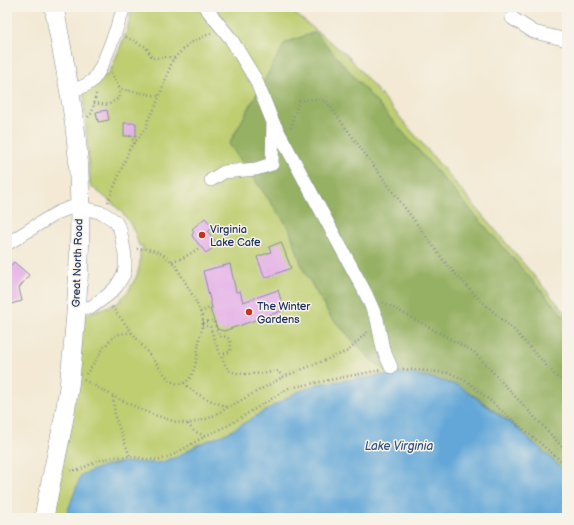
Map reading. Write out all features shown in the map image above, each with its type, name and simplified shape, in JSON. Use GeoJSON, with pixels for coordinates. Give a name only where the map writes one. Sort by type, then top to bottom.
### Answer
{"type":"FeatureCollection","features":[{"type":"Feature","properties":{"kind":"highway","name":"Great North Road"},"geometry":{"type":"LineString","coordinates":[[44,518],[64,416],[77,379],[76,307],[79,207],[78,158],[69,90],[54,7]]}},
{"type":"Feature","properties":{"kind":"street"},"geometry":{"type":"LineString","coordinates":[[69,90],[79,88],[92,81],[98,72],[124,7]]}},
{"type":"Feature","properties":{"kind":"street"},"geometry":{"type":"LineString","coordinates":[[205,7],[243,57],[256,80],[273,121],[365,292],[377,319],[383,349],[391,367]]}},
{"type":"Feature","properties":{"kind":"street"},"geometry":{"type":"LineString","coordinates":[[512,18],[534,32],[567,40]]}},
{"type":"Feature","properties":{"kind":"street"},"geometry":{"type":"LineString","coordinates":[[211,180],[224,172],[256,168],[272,164],[273,121]]}},
{"type":"Feature","properties":{"kind":"street"},"geometry":{"type":"LineString","coordinates":[[7,244],[57,213],[69,208],[79,207],[104,213],[115,221],[120,229],[125,255],[124,274],[116,287],[90,308],[76,307]]}},
{"type":"Feature","properties":{"kind":"path"},"geometry":{"type":"LineString","coordinates":[[104,213],[130,148],[147,127],[148,119],[155,108],[158,96],[173,59],[190,42],[211,33]]}},
{"type":"Feature","properties":{"kind":"path"},"geometry":{"type":"LineString","coordinates":[[122,35],[146,47],[152,58],[169,57],[173,59]]}},
{"type":"Feature","properties":{"kind":"path"},"geometry":{"type":"LineString","coordinates":[[94,103],[108,105],[119,98],[120,89],[108,69]]}},
{"type":"Feature","properties":{"kind":"path"},"geometry":{"type":"LineString","coordinates":[[120,89],[158,96]]}},
{"type":"Feature","properties":{"kind":"path"},"geometry":{"type":"LineString","coordinates":[[289,150],[292,118],[299,101],[314,99],[326,101],[447,264],[480,300],[513,329],[556,376],[567,383]]}},
{"type":"Feature","properties":{"kind":"path"},"geometry":{"type":"LineString","coordinates":[[130,136],[135,143]]}},
{"type":"Feature","properties":{"kind":"path"},"geometry":{"type":"LineString","coordinates":[[171,261],[183,258],[201,247]]}},
{"type":"Feature","properties":{"kind":"path"},"geometry":{"type":"LineString","coordinates":[[100,301],[108,301],[169,380],[175,383],[184,383],[191,377],[195,369],[203,324],[200,312],[176,266],[163,253],[147,248],[140,248]]}},
{"type":"Feature","properties":{"kind":"path"},"geometry":{"type":"LineString","coordinates":[[365,292],[404,312],[474,352],[567,452]]}},
{"type":"Feature","properties":{"kind":"path"},"geometry":{"type":"LineString","coordinates":[[200,312],[212,307]]}},
{"type":"Feature","properties":{"kind":"path"},"geometry":{"type":"LineString","coordinates":[[77,379],[146,412],[168,420],[188,424],[209,418],[283,378],[348,351],[365,335],[377,319]]}},
{"type":"Feature","properties":{"kind":"path"},"geometry":{"type":"LineString","coordinates":[[203,324],[214,321],[219,336],[227,337],[229,339],[231,346],[230,352],[222,354]]}},
{"type":"Feature","properties":{"kind":"path"},"geometry":{"type":"LineString","coordinates":[[203,324],[210,327],[226,365],[232,372],[268,374],[278,371],[283,378]]}},
{"type":"Feature","properties":{"kind":"path"},"geometry":{"type":"LineString","coordinates":[[77,379],[85,375],[105,347],[116,336],[121,333],[132,333]]}},
{"type":"Feature","properties":{"kind":"path"},"geometry":{"type":"LineString","coordinates":[[70,470],[79,470],[97,461],[130,456],[160,460],[175,454],[205,436],[229,425],[289,388],[391,367],[450,373],[468,382],[567,466]]}},
{"type":"Feature","properties":{"kind":"path"},"geometry":{"type":"LineString","coordinates":[[184,383],[193,391],[214,402],[228,407]]}},
{"type":"Feature","properties":{"kind":"path"},"geometry":{"type":"LineString","coordinates":[[113,396],[115,417],[130,456]]}},
{"type":"Feature","properties":{"kind":"path"},"geometry":{"type":"LineString","coordinates":[[188,424],[194,431],[205,436]]}},
{"type":"Feature","properties":{"kind":"green space"},"geometry":{"type":"Polygon","coordinates":[[[132,7],[283,7],[293,12],[348,56],[567,315],[567,518],[53,518],[83,315],[118,303],[129,290],[137,276],[140,264],[140,251],[143,249],[143,246],[139,246],[136,235],[126,218],[114,205],[90,185],[83,85],[109,74],[127,31],[132,7]]]}},
{"type":"Feature","properties":{"kind":"green space"},"geometry":{"type":"Polygon","coordinates":[[[315,32],[567,320],[567,473],[517,428],[475,396],[399,373],[392,374],[372,361],[330,316],[303,269],[289,228],[229,144],[285,43],[315,32]]]}},
{"type":"Feature","properties":{"kind":"water","name":"Lake Virginia"},"geometry":{"type":"Polygon","coordinates":[[[399,373],[428,377],[459,386],[517,428],[567,473],[567,518],[67,518],[68,510],[81,475],[113,464],[124,462],[159,463],[179,456],[195,446],[229,432],[295,393],[317,384],[399,373]]]}},
{"type":"Feature","properties":{"kind":"building"},"geometry":{"type":"Polygon","coordinates":[[[107,110],[109,120],[98,122],[96,112],[107,110]]]}},
{"type":"Feature","properties":{"kind":"building"},"geometry":{"type":"Polygon","coordinates":[[[124,123],[136,123],[136,136],[124,136],[124,123]]]}},
{"type":"Feature","properties":{"kind":"building","name":"Virginia Lake Cafe"},"geometry":{"type":"Polygon","coordinates":[[[205,218],[213,227],[208,232],[218,244],[206,253],[192,236],[194,231],[192,229],[205,218]]]}},
{"type":"Feature","properties":{"kind":"building"},"geometry":{"type":"Polygon","coordinates":[[[281,242],[291,268],[265,278],[257,257],[271,252],[269,247],[281,242]]]}},
{"type":"Feature","properties":{"kind":"building"},"geometry":{"type":"Polygon","coordinates":[[[14,262],[29,275],[19,288],[22,301],[7,305],[7,270],[14,262]]]}},
{"type":"Feature","properties":{"kind":"building"},"geometry":{"type":"Polygon","coordinates":[[[230,264],[236,292],[240,291],[243,302],[278,290],[284,310],[224,331],[217,329],[210,309],[212,308],[203,271],[230,264]]]}},
{"type":"Feature","properties":{"kind":"place","name":"Virginia Lake Cafe"},"geometry":{"type":"Point","coordinates":[202,235]}},
{"type":"Feature","properties":{"kind":"place","name":"The Winter Gardens"},"geometry":{"type":"Point","coordinates":[249,312]}}]}
